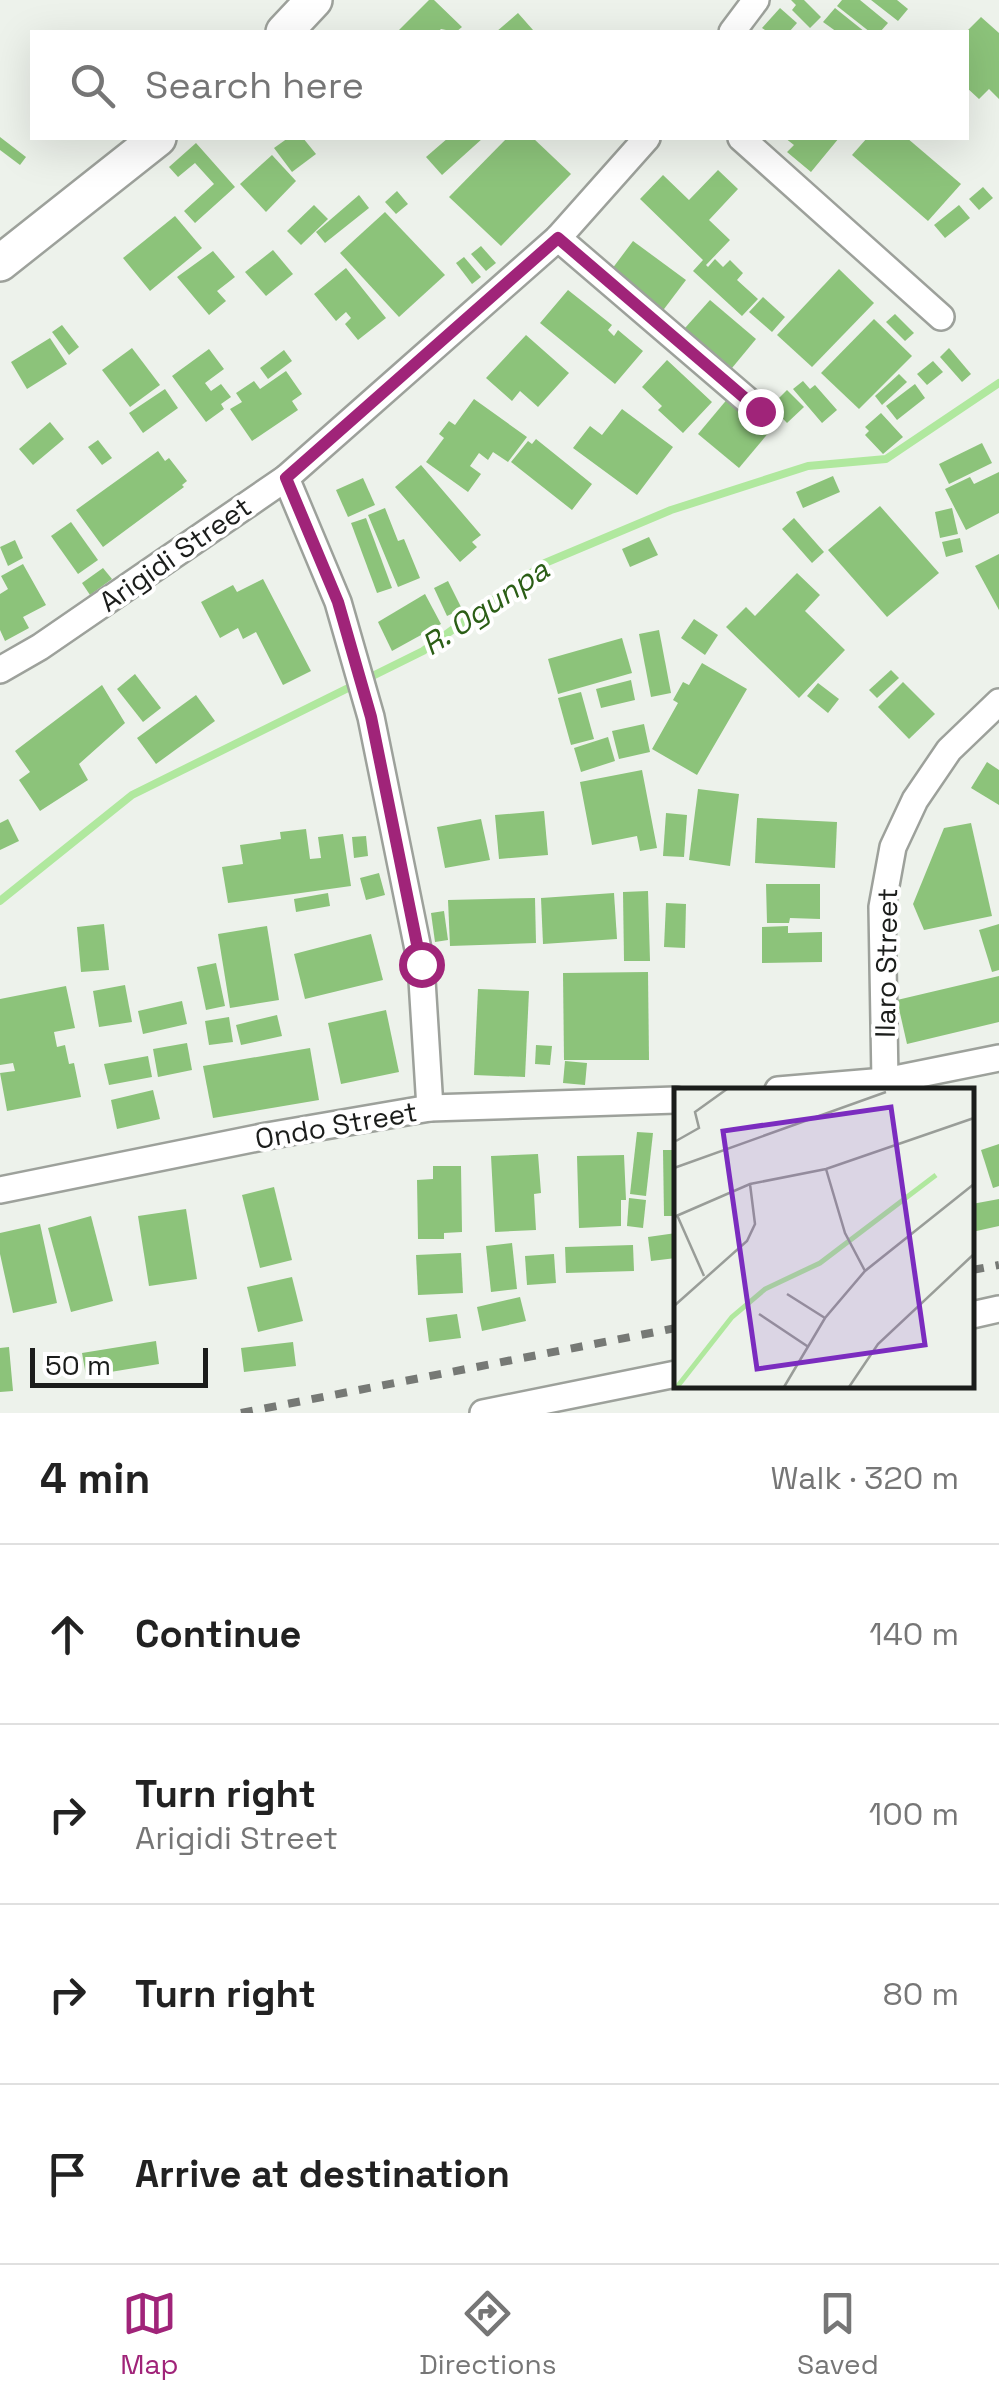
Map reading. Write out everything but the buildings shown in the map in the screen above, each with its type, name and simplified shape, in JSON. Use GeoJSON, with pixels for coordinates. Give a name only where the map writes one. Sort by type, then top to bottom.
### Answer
{"type":"FeatureCollection","features":[{"type":"Feature","properties":{"kind":"main road"},"geometry":{"type":"LineString","coordinates":[[286,30],[314,0]]}},
{"type":"Feature","properties":{"kind":"main road"},"geometry":{"type":"LineString","coordinates":[[0,263],[155,140]]}},
{"type":"Feature","properties":{"kind":"street"},"geometry":{"type":"LineString","coordinates":[[734,30],[756,0]]}},
{"type":"Feature","properties":{"kind":"street","name":"Arigidi Street"},"geometry":{"type":"LineString","coordinates":[[0,670],[40,647],[286,478],[558,238],[645,140]]}},
{"type":"Feature","properties":{"kind":"street"},"geometry":{"type":"LineString","coordinates":[[744,140],[942,317]]}},
{"type":"Feature","properties":{"kind":"street"},"geometry":{"type":"LineString","coordinates":[[558,238],[760,411]]}},
{"type":"Feature","properties":{"kind":"street"},"geometry":{"type":"LineString","coordinates":[[286,478],[338,602],[371,717],[421,964],[430,1108]]}},
{"type":"Feature","properties":{"kind":"street","name":"Ilaro Street"},"geometry":{"type":"LineString","coordinates":[[885,1080],[882,907],[892,846],[915,800],[950,750],[999,702]]}},
{"type":"Feature","properties":{"kind":"street"},"geometry":{"type":"LineString","coordinates":[[799,1088],[885,1080],[999,1058]]}},
{"type":"Feature","properties":{"kind":"street","name":"Ondo Street"},"geometry":{"type":"LineString","coordinates":[[0,1190],[267,1136],[430,1108],[674,1100]]}},
{"type":"Feature","properties":{"kind":"street"},"geometry":{"type":"LineString","coordinates":[[974,1315],[999,1309]]}},
{"type":"Feature","properties":{"kind":"street"},"geometry":{"type":"LineString","coordinates":[[484,1413],[674,1374]]}},
{"type":"Feature","properties":{"kind":"waterway","name":"R. Ogunpa"},"geometry":{"type":"LineString","coordinates":[[0,901],[132,795],[423,651],[545,563],[671,510],[808,466],[886,459],[999,383]]}},
{"type":"Feature","properties":{"kind":"railway"},"geometry":{"type":"LineString","coordinates":[[974,1270],[999,1265]]}},
{"type":"Feature","properties":{"kind":"railway"},"geometry":{"type":"LineString","coordinates":[[241,1413],[674,1328]]}},
{"type":"Feature","properties":{"kind":"route"},"geometry":{"type":"LineString","coordinates":[[421,964],[371,717],[338,602],[286,478],[558,238],[760,411]]}}]}
